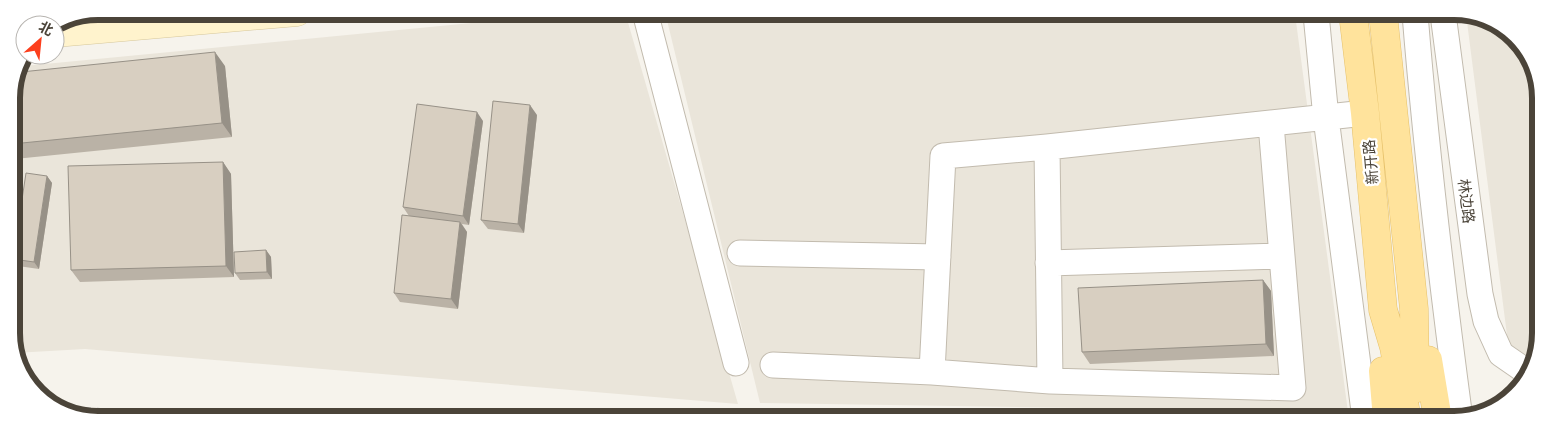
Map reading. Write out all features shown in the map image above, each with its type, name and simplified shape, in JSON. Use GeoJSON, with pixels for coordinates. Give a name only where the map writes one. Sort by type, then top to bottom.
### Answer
{"type":"FeatureCollection","features":[{"type":"Feature","properties":{"kind":"main road"},"geometry":{"type":"LineString","coordinates":[[65,28],[184,20]]}},
{"type":"Feature","properties":{"kind":"main road","name":"新开路"},"geometry":{"type":"LineString","coordinates":[[1353,20],[1365,113],[1383,310],[1381,349],[1386,411]]}},
{"type":"Feature","properties":{"kind":"main road","name":"新开路"},"geometry":{"type":"LineString","coordinates":[[1383,20],[1414,309],[1415,372],[1420,411]]}},
{"type":"Feature","properties":{"kind":"main road","name":"新开路"},"geometry":{"type":"LineString","coordinates":[[1414,309],[1430,368],[1437,411]]}},
{"type":"Feature","properties":{"kind":"main road","name":"新开路"},"geometry":{"type":"LineString","coordinates":[[1383,310],[1394,347],[1405,411]]}},
{"type":"Feature","properties":{"kind":"street"},"geometry":{"type":"LineString","coordinates":[[647,20],[736,364]]}},
{"type":"Feature","properties":{"kind":"street"},"geometry":{"type":"LineString","coordinates":[[1317,20],[1326,118],[1364,411]]}},
{"type":"Feature","properties":{"kind":"street"},"geometry":{"type":"LineString","coordinates":[[1415,20],[1441,275],[1459,411]]}},
{"type":"Feature","properties":{"kind":"street","name":"林边路"},"geometry":{"type":"LineString","coordinates":[[1444,20],[1480,294],[1486,321],[1500,354],[1523,370]]}},
{"type":"Feature","properties":{"kind":"street"},"geometry":{"type":"LineString","coordinates":[[932,372],[944,156],[1047,147],[1365,113]]}},
{"type":"Feature","properties":{"kind":"street"},"geometry":{"type":"LineString","coordinates":[[774,365],[932,372],[1050,381],[1293,388],[1271,124]]}},
{"type":"Feature","properties":{"kind":"street"},"geometry":{"type":"LineString","coordinates":[[1047,147],[1050,381]]}},
{"type":"Feature","properties":{"kind":"street"},"geometry":{"type":"LineString","coordinates":[[740,253],[938,257]]}},
{"type":"Feature","properties":{"kind":"street"},"geometry":{"type":"LineString","coordinates":[[1048,263],[1282,256]]}},
{"type":"Feature","properties":{"kind":"shaded area"},"geometry":{"type":"Polygon","coordinates":[[[503,20],[627,20],[738,404],[85,349],[23,352],[20,333],[20,93],[27,66],[65,65],[65,62],[503,20]]]}},
{"type":"Feature","properties":{"kind":"shaded area"},"geometry":{"type":"Polygon","coordinates":[[[667,20],[1296,20],[1348,411],[760,403],[667,20]]]}},
{"type":"Feature","properties":{"kind":"shaded area"},"geometry":{"type":"Polygon","coordinates":[[[1467,22],[1493,30],[1516,51],[1528,73],[1532,98],[1532,333],[1528,358],[1522,372],[1513,384],[1467,22]]]}},
{"type":"Feature","properties":{"kind":"building"},"geometry":{"type":"Polygon","coordinates":[[[215,52],[222,123],[20,143],[20,93],[25,72],[215,52]]]}},
{"type":"Feature","properties":{"kind":"building"},"geometry":{"type":"Polygon","coordinates":[[[493,101],[530,105],[518,224],[481,220],[493,101]]]}},
{"type":"Feature","properties":{"kind":"building"},"geometry":{"type":"Polygon","coordinates":[[[417,104],[477,112],[463,216],[403,207],[417,104]]]}},
{"type":"Feature","properties":{"kind":"building"},"geometry":{"type":"Polygon","coordinates":[[[223,162],[226,266],[71,270],[68,166],[223,162]]]}},
{"type":"Feature","properties":{"kind":"building"},"geometry":{"type":"Polygon","coordinates":[[[26,173],[47,176],[34,262],[20,260],[20,213],[26,173]]]}},
{"type":"Feature","properties":{"kind":"building"},"geometry":{"type":"Polygon","coordinates":[[[402,215],[460,222],[451,299],[394,293],[402,215]]]}},
{"type":"Feature","properties":{"kind":"building"},"geometry":{"type":"Polygon","coordinates":[[[266,250],[267,272],[235,273],[234,252],[266,250]]]}},
{"type":"Feature","properties":{"kind":"building"},"geometry":{"type":"Polygon","coordinates":[[[1263,280],[1266,344],[1082,352],[1078,288],[1263,280]]]}},
{"type":"Feature","properties":{"kind":"railway"},"geometry":{"type":"LineString","coordinates":[[85,409],[119,411]]}}]}
